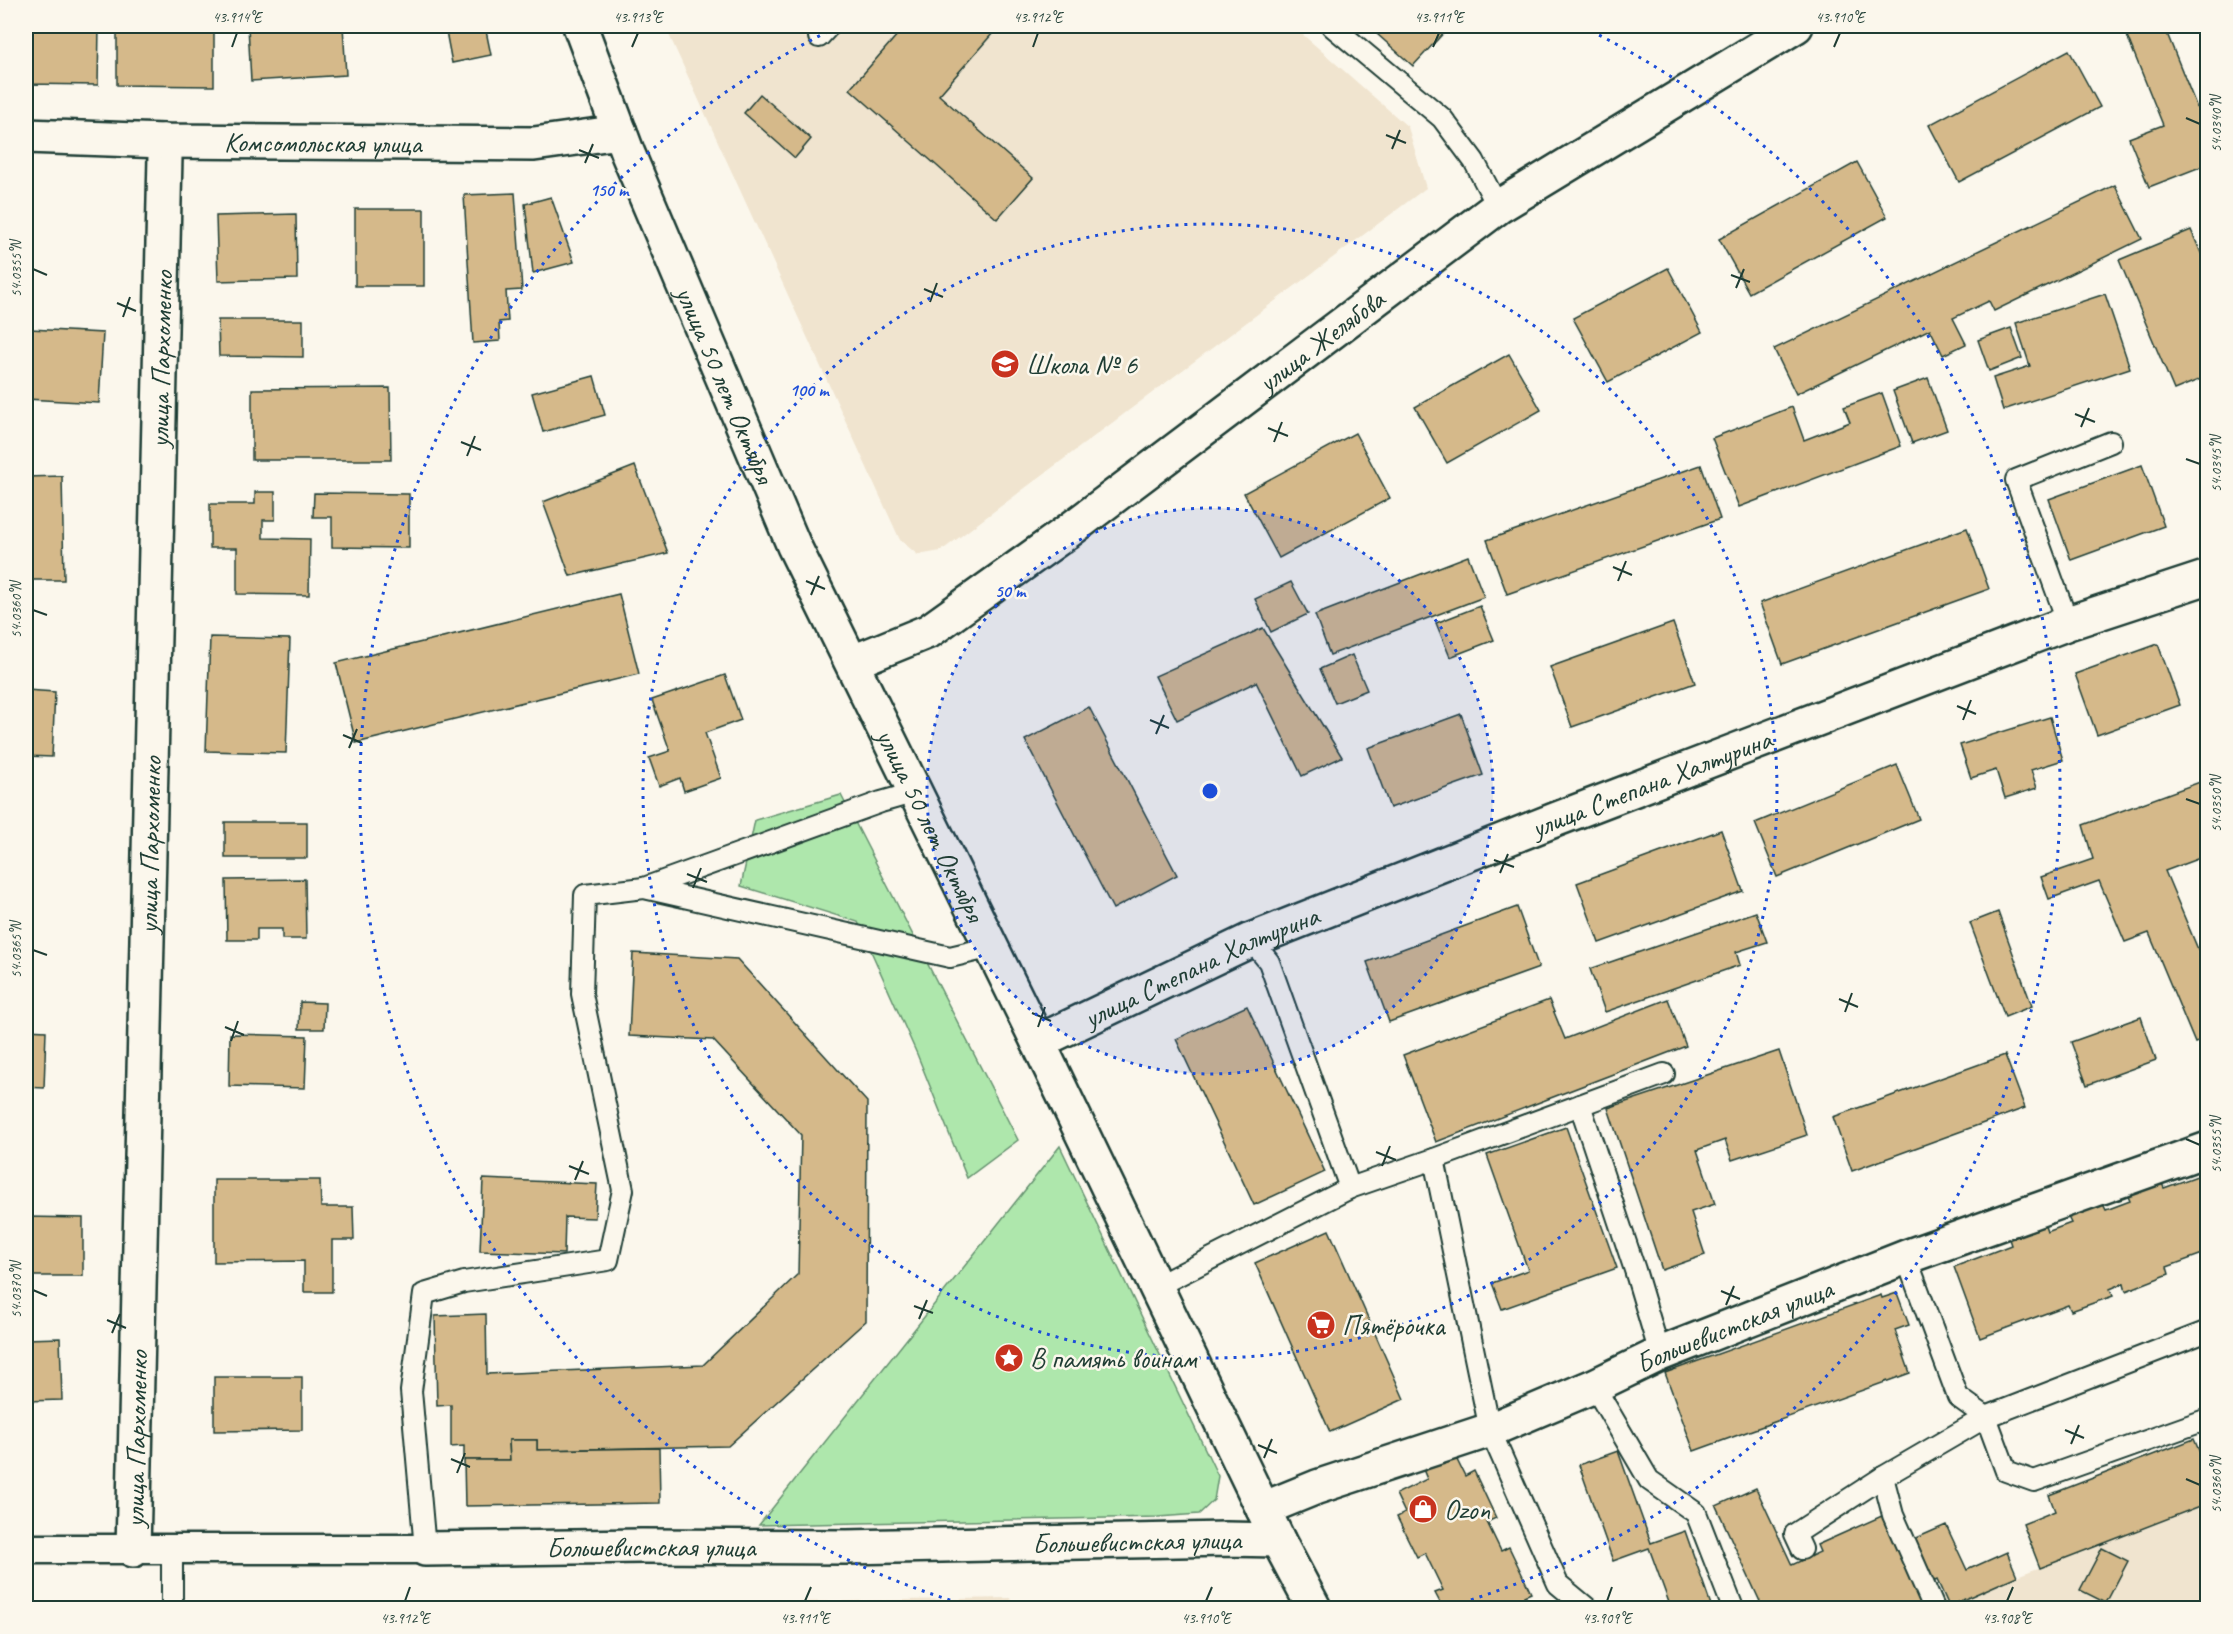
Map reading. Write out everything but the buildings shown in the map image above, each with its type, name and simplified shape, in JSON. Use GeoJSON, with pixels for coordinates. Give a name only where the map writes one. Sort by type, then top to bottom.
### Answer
{"type":"FeatureCollection","features":[{"type":"Feature","properties":{"kind":"street","name":"улица 50 лет Октября"},"geometry":{"type":"LineString","coordinates":[[580,26],[620,132],[794,546],[992,947],[1278,1540],[1314,1608]]}},
{"type":"Feature","properties":{"kind":"street","name":"улица Желябова"},"geometry":{"type":"LineString","coordinates":[[853,662],[929,631],[1063,535],[1498,207],[1796,26]]}},
{"type":"Feature","properties":{"kind":"street","name":"Комсомольская улица"},"geometry":{"type":"LineString","coordinates":[[26,136],[164,141],[534,144],[620,132]]}},
{"type":"Feature","properties":{"kind":"street","name":"улица Пархоменко"},"geometry":{"type":"LineString","coordinates":[[133,1550],[164,141]]}},
{"type":"Feature","properties":{"kind":"street","name":"улица Степана Халтурина"},"geometry":{"type":"LineString","coordinates":[[1038,1042],[1251,940],[1557,819],[2068,623],[2208,577]]}},
{"type":"Feature","properties":{"kind":"street","name":"Большевистская улица"},"geometry":{"type":"LineString","coordinates":[[1263,1509],[1317,1487],[1490,1430],[1594,1386],[1660,1354],[1906,1257],[2208,1149]]}},
{"type":"Feature","properties":{"kind":"street","name":"Большевистская улица"},"geometry":{"type":"LineString","coordinates":[[26,1549],[847,1547],[1215,1539],[1278,1540]]}},
{"type":"Feature","properties":{"kind":"lane"},"geometry":{"type":"LineString","coordinates":[[1332,26],[1442,118],[1474,162],[1498,207]]}},
{"type":"Feature","properties":{"kind":"lane"},"geometry":{"type":"LineString","coordinates":[[2068,623],[2016,480],[2111,442]]}},
{"type":"Feature","properties":{"kind":"lane"},"geometry":{"type":"LineString","coordinates":[[425,1549],[411,1391],[424,1294],[464,1282],[608,1260],[623,1190],[582,994],[585,895],[644,888],[881,802],[916,792]]}},
{"type":"Feature","properties":{"kind":"lane"},"geometry":{"type":"LineString","coordinates":[[644,888],[950,957],[992,947]]}},
{"type":"Feature","properties":{"kind":"lane"},"geometry":{"type":"LineString","coordinates":[[1251,940],[1269,962],[1350,1188]]}},
{"type":"Feature","properties":{"kind":"lane"},"geometry":{"type":"LineString","coordinates":[[1155,1287],[1350,1188],[1664,1074]]}},
{"type":"Feature","properties":{"kind":"lane"},"geometry":{"type":"LineString","coordinates":[[1580,1105],[1635,1270],[1660,1354]]}},
{"type":"Feature","properties":{"kind":"lane"},"geometry":{"type":"LineString","coordinates":[[1434,1159],[1490,1430],[1558,1584],[1587,1608]]}},
{"type":"Feature","properties":{"kind":"lane"},"geometry":{"type":"LineString","coordinates":[[1906,1257],[1958,1397],[1986,1417],[2006,1471],[2034,1480],[2208,1419]]}},
{"type":"Feature","properties":{"kind":"lane"},"geometry":{"type":"LineString","coordinates":[[1802,1549],[1795,1534],[1883,1477],[1986,1417],[2208,1331]]}},
{"type":"Feature","properties":{"kind":"lane"},"geometry":{"type":"LineString","coordinates":[[1594,1386],[1649,1480],[1696,1513],[1733,1608]]}},
{"type":"Feature","properties":{"kind":"lane"},"geometry":{"type":"LineString","coordinates":[[1883,1477],[1893,1515],[1934,1608]]}},
{"type":"Feature","properties":{"kind":"lane","name":"улица Пархоменко"},"geometry":{"type":"LineString","coordinates":[[172,1550],[172,1608]]}},
{"type":"Feature","properties":{"kind":"shaded area","name":"Школа № 6"},"geometry":{"type":"Polygon","coordinates":[[[665,26],[1293,26],[1408,127],[1426,188],[941,551],[918,555],[900,540],[665,26]]]}},
{"type":"Feature","properties":{"kind":"shaded area"},"geometry":{"type":"Polygon","coordinates":[[[2207,1503],[2207,1608],[1915,1608],[1945,1596],[1950,1606],[2017,1576],[2207,1503]]]}},
{"type":"Feature","properties":{"kind":"shaded area"},"geometry":{"type":"Polygon","coordinates":[[[1010,1598],[1014,1608],[796,1608],[796,1602],[1010,1598]]]}},
{"type":"Feature","properties":{"kind":"green space"},"geometry":{"type":"Polygon","coordinates":[[[841,795],[1018,1140],[967,1178],[917,1054],[858,922],[741,886],[755,820],[841,795]]]}},
{"type":"Feature","properties":{"kind":"green space"},"geometry":{"type":"Polygon","coordinates":[[[1060,1146],[1218,1476],[1214,1500],[1199,1514],[1158,1517],[759,1525],[1060,1146]]]}},
{"type":"Feature","properties":{"kind":"place","name":"Школа № 6"},"geometry":{"type":"Point","coordinates":[1005,364]}},
{"type":"Feature","properties":{"kind":"place","name":"Пятёрочка"},"geometry":{"type":"Point","coordinates":[1321,1325]}},
{"type":"Feature","properties":{"kind":"place","name":"В память воинам"},"geometry":{"type":"Point","coordinates":[1009,1358]}},
{"type":"Feature","properties":{"kind":"place","name":"Ozon"},"geometry":{"type":"Point","coordinates":[1423,1509]}}]}
